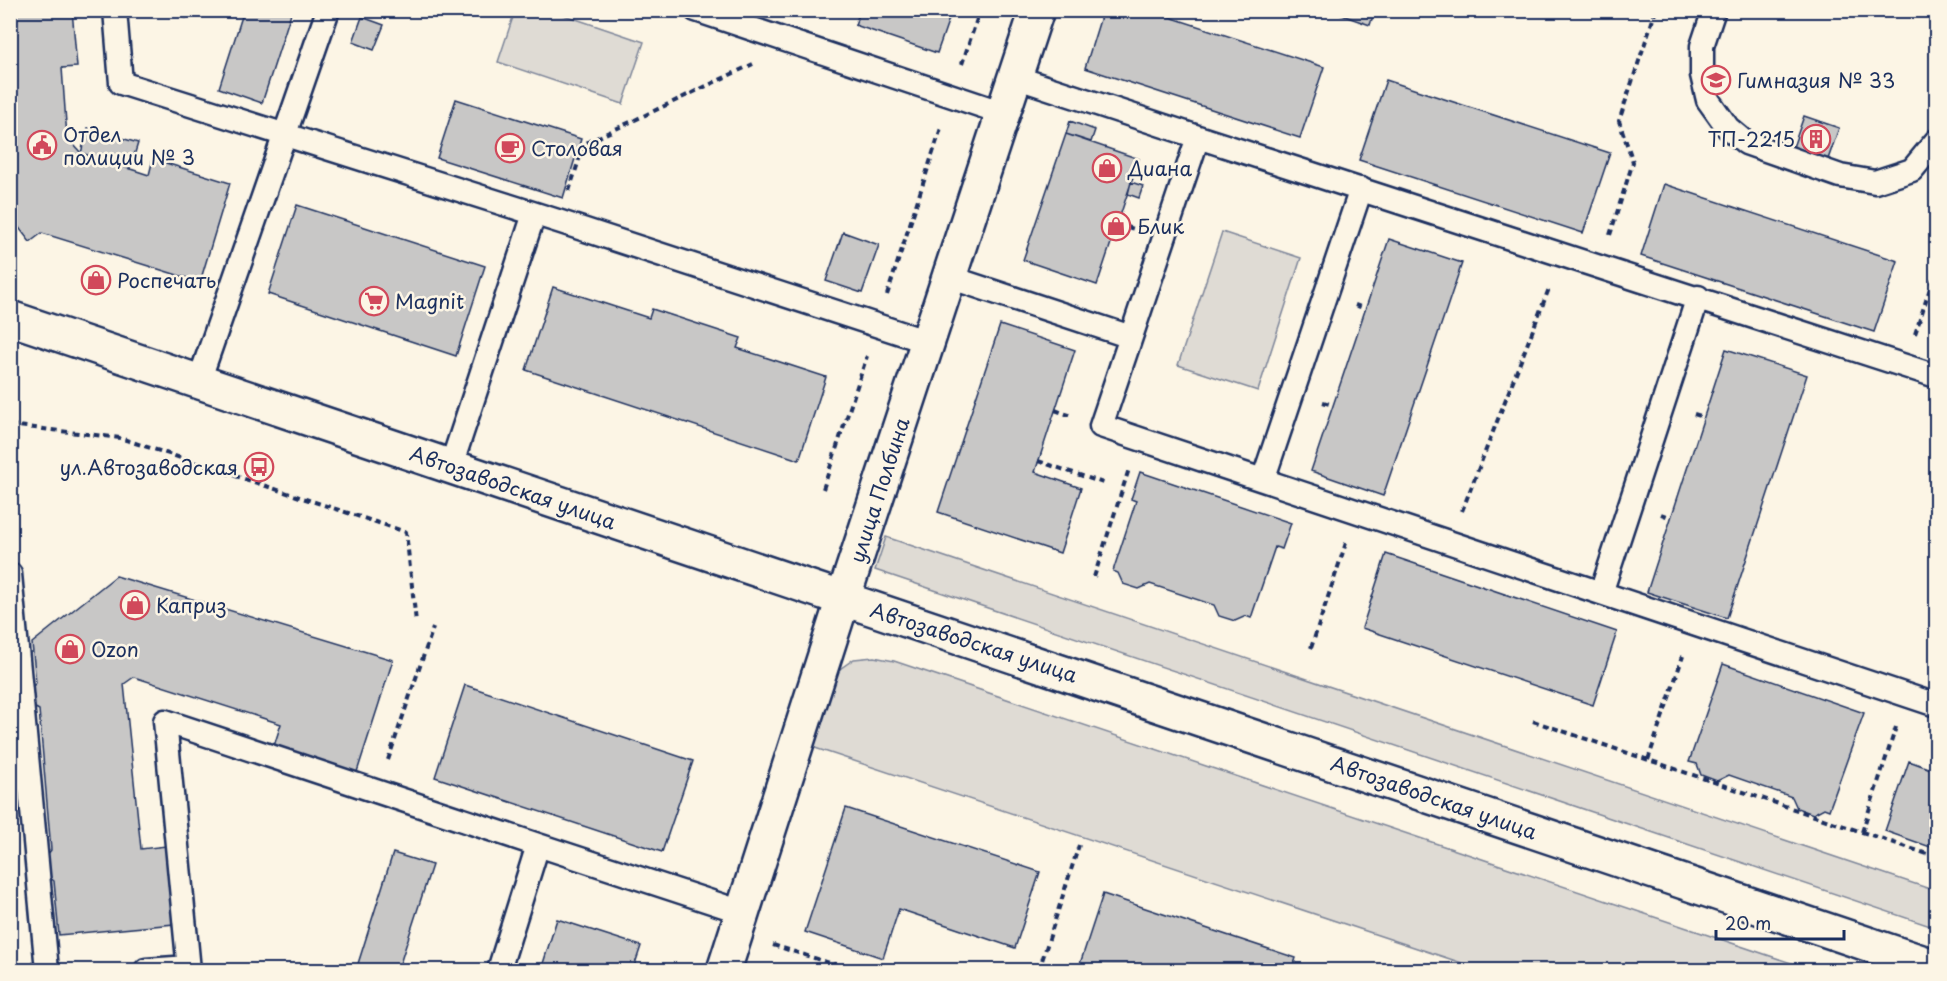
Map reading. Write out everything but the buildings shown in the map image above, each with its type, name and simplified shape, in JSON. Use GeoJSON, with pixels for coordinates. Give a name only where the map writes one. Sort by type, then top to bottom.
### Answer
{"type":"FeatureCollection","features":[{"type":"Feature","properties":{"kind":"street","name":"улица Полбина"},"geometry":{"type":"LineString","coordinates":[[724,970],[843,599],[1037,10]]}},
{"type":"Feature","properties":{"kind":"street","name":"Автозаводская улица"},"geometry":{"type":"LineString","coordinates":[[10,318],[1936,967]]}},
{"type":"Feature","properties":{"kind":"lane"},"geometry":{"type":"LineString","coordinates":[[115,10],[121,83],[928,342]]}},
{"type":"Feature","properties":{"kind":"lane"},"geometry":{"type":"LineString","coordinates":[[199,381],[328,10]]}},
{"type":"Feature","properties":{"kind":"lane"},"geometry":{"type":"LineString","coordinates":[[696,10],[1003,113]]}},
{"type":"Feature","properties":{"kind":"lane"},"geometry":{"type":"LineString","coordinates":[[1714,10],[1702,46],[1702,75],[1708,100],[1728,128],[1746,143],[1840,176],[1875,182],[1912,170],[1936,141]]}},
{"type":"Feature","properties":{"kind":"lane"},"geometry":{"type":"LineString","coordinates":[[1015,77],[1600,265],[1936,376]]}},
{"type":"Feature","properties":{"kind":"lane"},"geometry":{"type":"LineString","coordinates":[[1198,137],[1101,426],[1936,705]]}},
{"type":"Feature","properties":{"kind":"lane"},"geometry":{"type":"LineString","coordinates":[[1263,480],[1361,189]]}},
{"type":"Feature","properties":{"kind":"lane"},"geometry":{"type":"LineString","coordinates":[[451,466],[534,214]]}},
{"type":"Feature","properties":{"kind":"lane"},"geometry":{"type":"LineString","coordinates":[[949,277],[1131,337]]}},
{"type":"Feature","properties":{"kind":"lane"},"geometry":{"type":"LineString","coordinates":[[1600,593],[1698,297]]}},
{"type":"Feature","properties":{"kind":"lane"},"geometry":{"type":"LineString","coordinates":[[10,574],[47,970]]}},
{"type":"Feature","properties":{"kind":"lane"},"geometry":{"type":"LineString","coordinates":[[146,970],[189,969],[165,721],[742,912]]}},
{"type":"Feature","properties":{"kind":"lane"},"geometry":{"type":"LineString","coordinates":[[499,970],[538,845]]}},
{"type":"Feature","properties":{"kind":"path"},"geometry":{"type":"LineString","coordinates":[[823,489],[980,10]]}},
{"type":"Feature","properties":{"kind":"path"},"geometry":{"type":"LineString","coordinates":[[1600,265],[1633,162],[1619,121],[1656,10]]}},
{"type":"Feature","properties":{"kind":"path"},"geometry":{"type":"LineString","coordinates":[[534,214],[566,201],[584,144],[796,44]]}},
{"type":"Feature","properties":{"kind":"path"},"geometry":{"type":"LineString","coordinates":[[1449,542],[1563,253]]}},
{"type":"Feature","properties":{"kind":"path"},"geometry":{"type":"LineString","coordinates":[[1905,365],[1936,270]]}},
{"type":"Feature","properties":{"kind":"path"},"geometry":{"type":"LineString","coordinates":[[10,425],[120,438],[406,532],[416,622]]}},
{"type":"Feature","properties":{"kind":"path"},"geometry":{"type":"LineString","coordinates":[[1094,577],[1139,439]]}},
{"type":"Feature","properties":{"kind":"path"},"geometry":{"type":"LineString","coordinates":[[1038,461],[1106,484]]}},
{"type":"Feature","properties":{"kind":"path"},"geometry":{"type":"LineString","coordinates":[[1311,648],[1357,511]]}},
{"type":"Feature","properties":{"kind":"path"},"geometry":{"type":"LineString","coordinates":[[1648,760],[1694,624]]}},
{"type":"Feature","properties":{"kind":"path"},"geometry":{"type":"LineString","coordinates":[[378,792],[433,628]]}},
{"type":"Feature","properties":{"kind":"path"},"geometry":{"type":"LineString","coordinates":[[1862,832],[1906,695]]}},
{"type":"Feature","properties":{"kind":"path"},"geometry":{"type":"LineString","coordinates":[[1533,721],[1936,857]]}},
{"type":"Feature","properties":{"kind":"path"},"geometry":{"type":"LineString","coordinates":[[1039,970],[1079,845]]}},
{"type":"Feature","properties":{"kind":"path"},"geometry":{"type":"LineString","coordinates":[[763,942],[852,970]]}},
{"type":"Feature","properties":{"kind":"shaded area"},"geometry":{"type":"Polygon","coordinates":[[[515,11],[552,11],[644,42],[623,104],[498,62],[515,11]]]}},
{"type":"Feature","properties":{"kind":"shaded area"},"geometry":{"type":"Polygon","coordinates":[[[1222,232],[1301,258],[1258,391],[1178,365],[1222,232]]]}},
{"type":"Feature","properties":{"kind":"shaded area"},"geometry":{"type":"Polygon","coordinates":[[[886,537],[1936,891],[1936,928],[875,570],[886,537]]]}},
{"type":"Feature","properties":{"kind":"shaded area"},"geometry":{"type":"Polygon","coordinates":[[[874,657],[894,661],[1812,970],[1483,970],[806,745],[830,676],[854,659],[874,657]]]}},
{"type":"Feature","properties":{"kind":"place","name":"Гимназия № 33"},"geometry":{"type":"Point","coordinates":[1716,80]}},
{"type":"Feature","properties":{"kind":"place","name":"ТП-2215"},"geometry":{"type":"Point","coordinates":[1816,139]}},
{"type":"Feature","properties":{"kind":"place","name":"Отдел полиции № 3"},"geometry":{"type":"Point","coordinates":[42,145]}},
{"type":"Feature","properties":{"kind":"place","name":"Столовая"},"geometry":{"type":"Point","coordinates":[510,148]}},
{"type":"Feature","properties":{"kind":"place","name":"Диана"},"geometry":{"type":"Point","coordinates":[1107,168]}},
{"type":"Feature","properties":{"kind":"place","name":"Блик"},"geometry":{"type":"Point","coordinates":[1116,226]}},
{"type":"Feature","properties":{"kind":"place","name":"Роспечать"},"geometry":{"type":"Point","coordinates":[96,280]}},
{"type":"Feature","properties":{"kind":"place","name":"Magnit"},"geometry":{"type":"Point","coordinates":[374,301]}},
{"type":"Feature","properties":{"kind":"place","name":"ул.Автозаводская"},"geometry":{"type":"Point","coordinates":[259,467]}},
{"type":"Feature","properties":{"kind":"place","name":"Каприз"},"geometry":{"type":"Point","coordinates":[135,605]}},
{"type":"Feature","properties":{"kind":"place","name":"Ozon"},"geometry":{"type":"Point","coordinates":[70,649]}}]}
